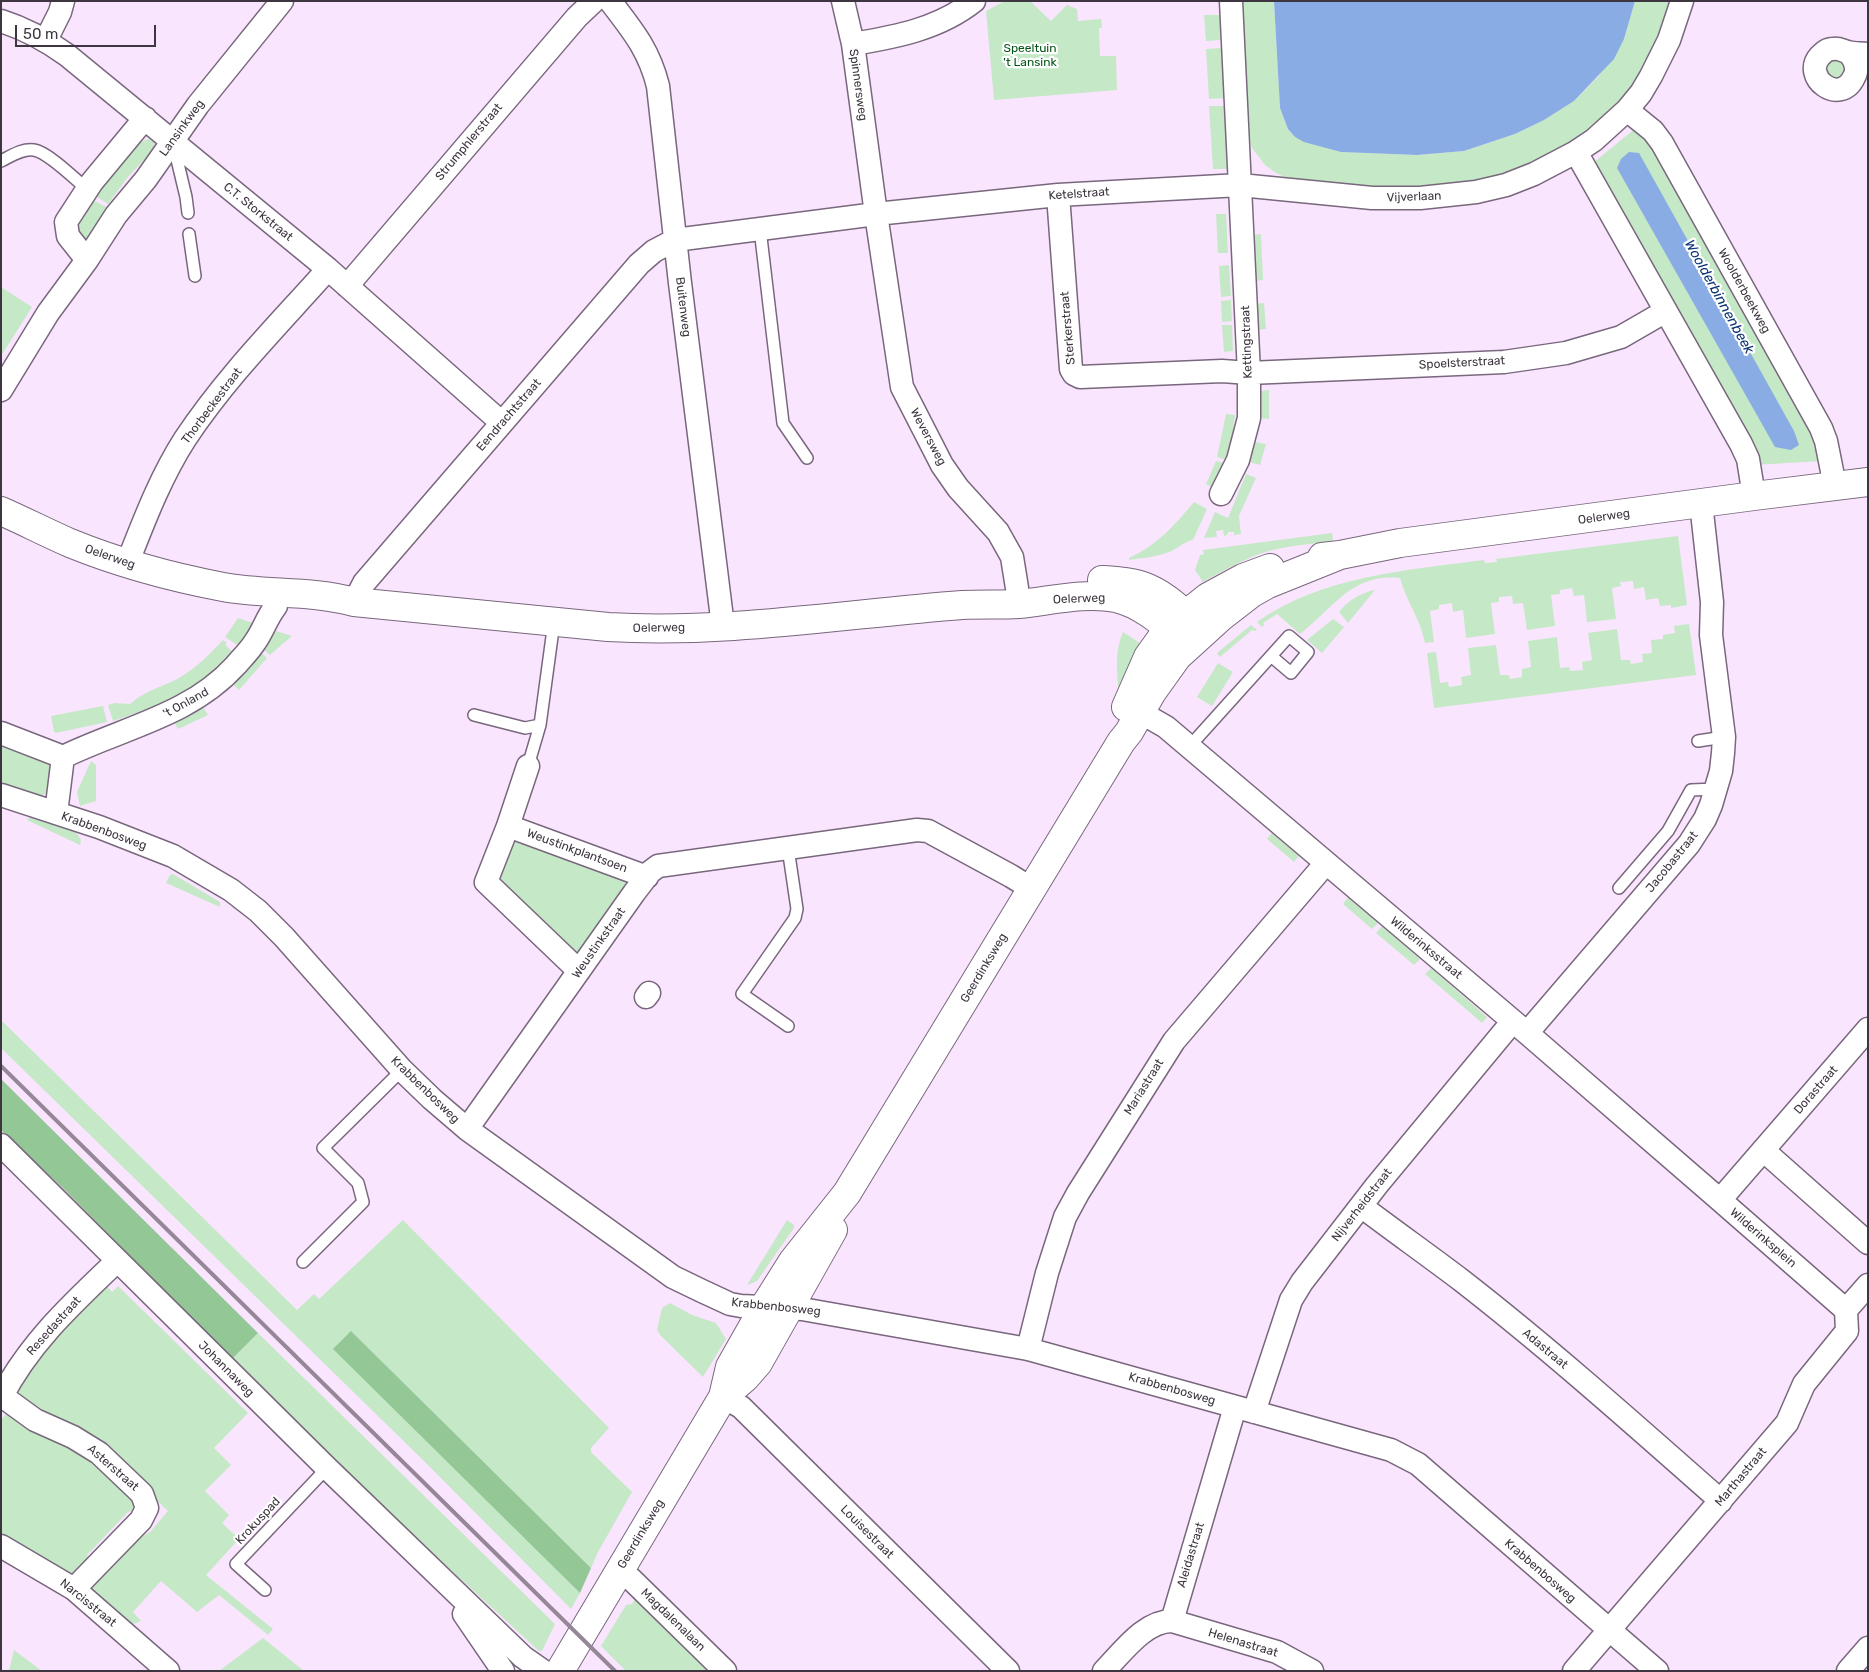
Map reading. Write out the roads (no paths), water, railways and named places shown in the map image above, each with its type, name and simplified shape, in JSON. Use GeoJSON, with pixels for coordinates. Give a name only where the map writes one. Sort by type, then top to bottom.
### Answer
{"type":"FeatureCollection","features":[{"type":"Feature","properties":{"kind":"main road","name":"Oelerweg"},"geometry":{"type":"LineString","coordinates":[[1187,630],[1221,589],[1257,572],[1295,560],[1340,555],[1400,543],[1701,504],[1753,487],[1833,477],[1868,482]]}},
{"type":"Feature","properties":{"kind":"main road","name":"Oelerweg"},"geometry":{"type":"LineString","coordinates":[[1,511],[70,543],[127,564],[224,587],[276,606],[334,606],[354,602]]}},
{"type":"Feature","properties":{"kind":"main road","name":"Oelerweg"},"geometry":{"type":"LineString","coordinates":[[964,605],[992,593],[1017,588],[1096,580],[1124,582],[1148,588],[1187,630]]}},
{"type":"Feature","properties":{"kind":"main road","name":"Oelerweg"},"geometry":{"type":"LineString","coordinates":[[224,587],[331,595],[354,602],[645,630],[723,626],[964,605],[1018,604],[1102,597],[1118,598],[1187,630]]}},
{"type":"Feature","properties":{"kind":"main road","name":"Geerdinksweg"},"geometry":{"type":"LineString","coordinates":[[560,1671],[723,1397],[745,1378],[758,1363],[777,1307],[839,1219],[847,1193],[1121,742],[1129,732],[1133,709],[1148,657],[1187,630]]}},
{"type":"Feature","properties":{"kind":"street"},"geometry":{"type":"LineString","coordinates":[[46,40],[60,12],[63,1]]}},
{"type":"Feature","properties":{"kind":"street","name":"Lansinkweg"},"geometry":{"type":"LineString","coordinates":[[1,390],[48,313],[87,260],[116,215],[146,179],[198,105],[282,1]]}},
{"type":"Feature","properties":{"kind":"street","name":"Strumphlerstraat"},"geometry":{"type":"LineString","coordinates":[[348,286],[576,17],[594,1]]}},
{"type":"Feature","properties":{"kind":"street","name":"Buitenweg"},"geometry":{"type":"LineString","coordinates":[[610,1],[640,40],[653,65],[658,86],[675,240],[723,626]]}},
{"type":"Feature","properties":{"kind":"street","name":"Spinnersweg"},"geometry":{"type":"LineString","coordinates":[[843,1],[853,44],[876,214]]}},
{"type":"Feature","properties":{"kind":"street"},"geometry":{"type":"LineString","coordinates":[[853,44],[896,36],[938,23],[974,1]]}},
{"type":"Feature","properties":{"kind":"street"},"geometry":{"type":"LineString","coordinates":[[1231,1],[1240,185]]}},
{"type":"Feature","properties":{"kind":"street","name":"Vijverlaan"},"geometry":{"type":"LineString","coordinates":[[1240,185],[1372,198],[1444,196],[1476,192],[1534,174],[1576,152],[1594,140],[1627,110],[1641,93],[1651,76],[1669,40],[1682,1]]}},
{"type":"Feature","properties":{"kind":"street","name":"C.T. Storkstraat"},"geometry":{"type":"LineString","coordinates":[[1,21],[46,40],[67,54],[328,269],[502,423]]}},
{"type":"Feature","properties":{"kind":"street","name":"Woolderbeekweg"},"geometry":{"type":"LineString","coordinates":[[1627,110],[1648,127],[1662,143],[1821,428],[1826,441],[1833,477]]}},
{"type":"Feature","properties":{"kind":"street"},"geometry":{"type":"LineString","coordinates":[[87,260],[68,236],[66,222],[87,189],[144,118]]}},
{"type":"Feature","properties":{"kind":"street"},"geometry":{"type":"LineString","coordinates":[[1576,152],[1741,444],[1748,460],[1753,487]]}},
{"type":"Feature","properties":{"kind":"street","name":"Ketelstraat"},"geometry":{"type":"LineString","coordinates":[[760,230],[876,214],[1058,195],[1240,185]]}},
{"type":"Feature","properties":{"kind":"street","name":"Kettingstraat"},"geometry":{"type":"LineString","coordinates":[[1221,494],[1238,460],[1248,418],[1249,373],[1240,185]]}},
{"type":"Feature","properties":{"kind":"street","name":"Sterkerstraat"},"geometry":{"type":"LineString","coordinates":[[1058,195],[1071,368],[1074,374],[1080,377],[1222,371],[1249,373]]}},
{"type":"Feature","properties":{"kind":"street","name":"Weversweg"},"geometry":{"type":"LineString","coordinates":[[876,214],[902,387],[942,466],[958,488],[998,532],[1012,557],[1017,588]]}},
{"type":"Feature","properties":{"kind":"street"},"geometry":{"type":"LineString","coordinates":[[675,240],[760,230]]}},
{"type":"Feature","properties":{"kind":"street","name":"Eendrachtstraat"},"geometry":{"type":"LineString","coordinates":[[354,602],[364,584],[639,264],[654,251],[675,240]]}},
{"type":"Feature","properties":{"kind":"street","name":"Thorbeckestraat"},"geometry":{"type":"LineString","coordinates":[[127,564],[149,508],[169,467],[186,439],[235,373],[328,269]]}},
{"type":"Feature","properties":{"kind":"street","name":"Spoelsterstraat"},"geometry":{"type":"LineString","coordinates":[[1249,373],[1504,362],[1566,353],[1621,337],[1666,311]]}},
{"type":"Feature","properties":{"kind":"street","name":"Jacobastraat"},"geometry":{"type":"LineString","coordinates":[[1520,1027],[1689,844],[1705,819],[1716,789],[1721,771],[1724,737],[1711,635],[1712,602],[1701,504]]}},
{"type":"Feature","properties":{"kind":"street","name":"'t Onland"},"geometry":{"type":"LineString","coordinates":[[63,757],[89,744],[169,713],[212,688],[256,642],[276,606]]}},
{"type":"Feature","properties":{"kind":"street","name":"Wilderinksstraat"},"geometry":{"type":"LineString","coordinates":[[1133,709],[1166,727],[1190,747],[1520,1027],[1720,1200]]}},
{"type":"Feature","properties":{"kind":"street"},"geometry":{"type":"LineString","coordinates":[[1,733],[63,757],[56,813]]}},
{"type":"Feature","properties":{"kind":"street"},"geometry":{"type":"LineString","coordinates":[[528,766],[508,826],[486,882],[579,971]]}},
{"type":"Feature","properties":{"kind":"street","name":"Krabbenbosweg"},"geometry":{"type":"LineString","coordinates":[[1,795],[99,827],[173,856],[230,890],[258,912],[284,937],[402,1070],[432,1099],[467,1129],[673,1277],[730,1304],[777,1307],[1028,1349],[1391,1450],[1418,1464],[1657,1671]]}},
{"type":"Feature","properties":{"kind":"street","name":"Weustinkplantsoen"},"geometry":{"type":"LineString","coordinates":[[508,826],[647,877]]}},
{"type":"Feature","properties":{"kind":"street","name":"Weustinkstraat"},"geometry":{"type":"LineString","coordinates":[[467,1129],[647,877],[658,866],[917,830],[928,831],[1032,889]]}},
{"type":"Feature","properties":{"kind":"street","name":"Mariastraat"},"geometry":{"type":"LineString","coordinates":[[1028,1349],[1047,1273],[1065,1217],[1078,1193],[1174,1041],[1326,863]]}},
{"type":"Feature","properties":{"kind":"street","name":"Nijverheidstraat"},"geometry":{"type":"LineString","coordinates":[[1244,1410],[1292,1300],[1302,1282],[1361,1206],[1520,1027]]}},
{"type":"Feature","properties":{"kind":"street","name":"Dorastraat"},"geometry":{"type":"LineString","coordinates":[[1763,1150],[1868,1029]]}},
{"type":"Feature","properties":{"kind":"street","name":"Johannaweg"},"geometry":{"type":"LineString","coordinates":[[1,1146],[327,1468],[523,1657],[543,1671]]}},
{"type":"Feature","properties":{"kind":"street"},"geometry":{"type":"LineString","coordinates":[[1763,1150],[1868,1243]]}},
{"type":"Feature","properties":{"kind":"street","name":"Wilderinksplein"},"geometry":{"type":"LineString","coordinates":[[1763,1150],[1720,1200],[1846,1310]]}},
{"type":"Feature","properties":{"kind":"street","name":"Adastraat"},"geometry":{"type":"LineString","coordinates":[[1361,1206],[1461,1280],[1608,1402],[1721,1501]]}},
{"type":"Feature","properties":{"kind":"street","name":"Resedastraat"},"geometry":{"type":"LineString","coordinates":[[2,1397],[36,1344],[59,1317],[117,1261]]}},
{"type":"Feature","properties":{"kind":"street"},"geometry":{"type":"LineString","coordinates":[[1846,1310],[1868,1285]]}},
{"type":"Feature","properties":{"kind":"street","name":"Marthastraat"},"geometry":{"type":"LineString","coordinates":[[1574,1671],[1787,1423],[1804,1384],[1847,1331],[1846,1310]]}},
{"type":"Feature","properties":{"kind":"street","name":"Asterstraat"},"geometry":{"type":"LineString","coordinates":[[2,1397],[35,1420],[73,1437],[99,1453],[142,1494],[146,1503],[147,1508],[141,1520],[74,1589]]}},
{"type":"Feature","properties":{"kind":"street","name":"Louisestraat"},"geometry":{"type":"LineString","coordinates":[[723,1397],[741,1407],[1008,1671]]}},
{"type":"Feature","properties":{"kind":"street","name":"Aleidastraat"},"geometry":{"type":"LineString","coordinates":[[1172,1621],[1244,1410]]}},
{"type":"Feature","properties":{"kind":"street","name":"Narcisstraat"},"geometry":{"type":"LineString","coordinates":[[1,1546],[74,1589],[168,1671]]}},
{"type":"Feature","properties":{"kind":"street","name":"Magdalenalaan"},"geometry":{"type":"LineString","coordinates":[[618,1574],[631,1579],[725,1671]]}},
{"type":"Feature","properties":{"kind":"street","name":"Johannaweg"},"geometry":{"type":"LineString","coordinates":[[453,1590],[462,1611],[503,1671]]}},
{"type":"Feature","properties":{"kind":"street"},"geometry":{"type":"LineString","coordinates":[[1104,1671],[1146,1631],[1158,1623],[1172,1621]]}},
{"type":"Feature","properties":{"kind":"street","name":"Helenastraat"},"geometry":{"type":"LineString","coordinates":[[1172,1621],[1277,1652],[1312,1671]]}},
{"type":"Feature","properties":{"kind":"street"},"geometry":{"type":"LineString","coordinates":[[1848,1671],[1868,1648]]}},
{"type":"Feature","properties":{"kind":"lane"},"geometry":{"type":"LineString","coordinates":[[173,140],[188,213]]}},
{"type":"Feature","properties":{"kind":"lane"},"geometry":{"type":"LineString","coordinates":[[1,160],[24,151],[34,150],[58,165],[87,189]]}},
{"type":"Feature","properties":{"kind":"lane"},"geometry":{"type":"LineString","coordinates":[[760,230],[783,423],[807,458]]}},
{"type":"Feature","properties":{"kind":"lane"},"geometry":{"type":"LineString","coordinates":[[189,234],[194,276]]}},
{"type":"Feature","properties":{"kind":"lane"},"geometry":{"type":"LineString","coordinates":[[528,766],[540,724],[554,622]]}},
{"type":"Feature","properties":{"kind":"lane"},"geometry":{"type":"LineString","coordinates":[[1190,747],[1270,656]]}},
{"type":"Feature","properties":{"kind":"lane"},"geometry":{"type":"LineString","coordinates":[[474,715],[525,728],[540,724]]}},
{"type":"Feature","properties":{"kind":"lane"},"geometry":{"type":"LineString","coordinates":[[1698,741],[1724,737]]}},
{"type":"Feature","properties":{"kind":"lane"},"geometry":{"type":"LineString","coordinates":[[1619,888],[1668,831],[1691,790],[1716,789]]}},
{"type":"Feature","properties":{"kind":"lane"},"geometry":{"type":"LineString","coordinates":[[788,848],[797,909],[795,918],[742,994],[788,1026]]}},
{"type":"Feature","properties":{"kind":"lane"},"geometry":{"type":"LineString","coordinates":[[303,1262],[363,1202],[358,1183],[323,1148],[402,1070]]}},
{"type":"Feature","properties":{"kind":"lane","name":"Krokuspad"},"geometry":{"type":"LineString","coordinates":[[265,1590],[236,1564],[327,1468]]}},
{"type":"Feature","properties":{"kind":"water"},"geometry":{"type":"Polygon","coordinates":[[[1274,1],[1635,1],[1624,39],[1614,59],[1574,101],[1544,120],[1515,134],[1464,151],[1417,155],[1341,152],[1304,142],[1295,137],[1288,129],[1280,108],[1274,1]]]}},
{"type":"Feature","properties":{"kind":"water","name":"Woolderbinnenbeek"},"geometry":{"type":"Polygon","coordinates":[[[1629,152],[1639,153],[1794,431],[1799,445],[1791,450],[1775,447],[1617,168],[1621,159],[1629,152]]]}},
{"type":"Feature","properties":{"kind":"railway"},"geometry":{"type":"LineString","coordinates":[[1,1066],[615,1671]]}},
{"type":"Feature","properties":{"kind":"park label","name":"Speeltuin 't Lansink"},"geometry":{"type":"Point","coordinates":[1030,56]}}]}
